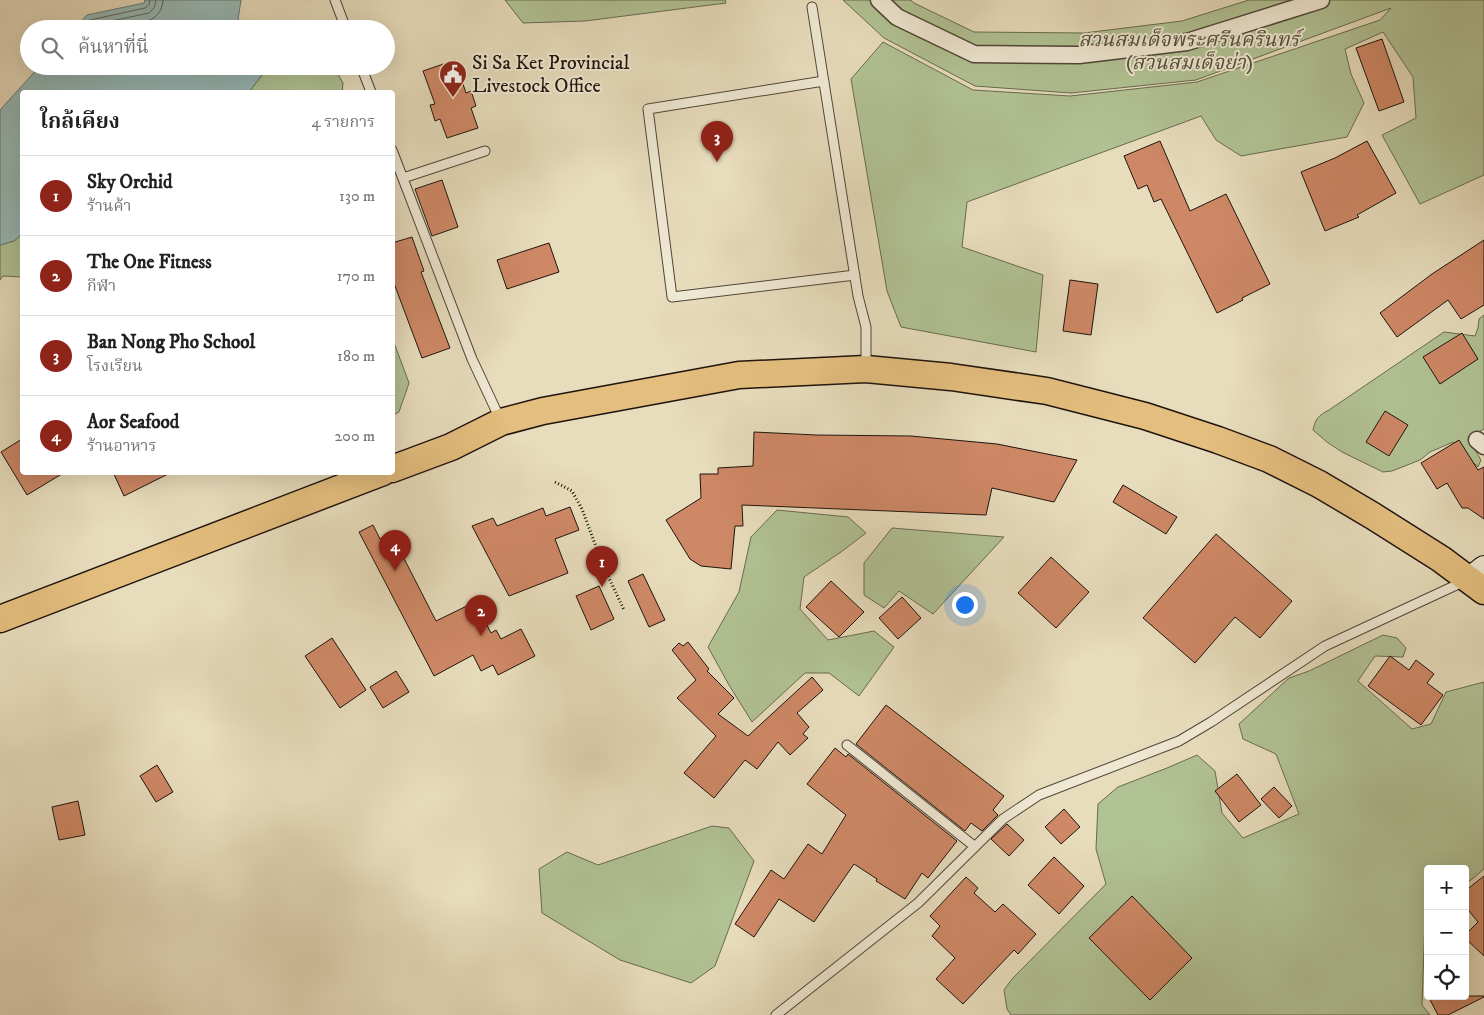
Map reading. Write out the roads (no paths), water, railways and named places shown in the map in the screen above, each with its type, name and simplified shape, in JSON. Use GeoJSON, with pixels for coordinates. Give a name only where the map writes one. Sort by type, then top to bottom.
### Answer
{"type":"FeatureCollection","features":[{"type":"Feature","properties":{"kind":"main road"},"geometry":{"type":"LineString","coordinates":[[395,468],[451,446],[501,422],[543,411],[739,375],[866,369],[951,377],[1047,391],[1145,416],[1269,459],[1319,484],[1441,559],[1480,579]]}},
{"type":"Feature","properties":{"kind":"main road"},"geometry":{"type":"LineString","coordinates":[[0,619],[375,475]]}},
{"type":"Feature","properties":{"kind":"street"},"geometry":{"type":"LineString","coordinates":[[879,0],[897,17],[974,54],[1070,55],[1187,42],[1321,0]]}},
{"type":"Feature","properties":{"kind":"lane"},"geometry":{"type":"LineString","coordinates":[[335,0],[343,20]]}},
{"type":"Feature","properties":{"kind":"lane"},"geometry":{"type":"LineString","coordinates":[[812,7],[858,296],[866,327],[866,369]]}},
{"type":"Feature","properties":{"kind":"lane"},"geometry":{"type":"LineString","coordinates":[[364,75],[370,90]]}},
{"type":"Feature","properties":{"kind":"lane"},"geometry":{"type":"LineString","coordinates":[[824,81],[648,109],[672,297],[855,275]]}},
{"type":"Feature","properties":{"kind":"lane"},"geometry":{"type":"LineString","coordinates":[[403,178],[485,151]]}},
{"type":"Feature","properties":{"kind":"lane"},"geometry":{"type":"LineString","coordinates":[[395,158],[472,359],[501,422]]}},
{"type":"Feature","properties":{"kind":"lane"},"geometry":{"type":"LineString","coordinates":[[776,1015],[918,903],[1003,819],[1039,795],[1179,741],[1211,722],[1325,646],[1480,579]]}},
{"type":"Feature","properties":{"kind":"lane"},"geometry":{"type":"LineString","coordinates":[[846,746],[974,846]]}},
{"type":"Feature","properties":{"kind":"water"},"geometry":{"type":"Polygon","coordinates":[[[145,0],[241,0],[238,20],[82,20],[87,15],[144,3],[145,0]]]}},
{"type":"Feature","properties":{"kind":"water"},"geometry":{"type":"Polygon","coordinates":[[[32,75],[262,75],[251,90],[20,90],[20,236],[14,241],[0,245],[0,110],[32,75]]]}},
{"type":"Feature","properties":{"kind":"place","name":"Si Sa Ket Provincial Livestock Office"},"geometry":{"type":"Point","coordinates":[453,98]}},
{"type":"Feature","properties":{"kind":"place","name":"Ban Nong Pho School"},"geometry":{"type":"Point","coordinates":[717,162]}},
{"type":"Feature","properties":{"kind":"place","name":"Aor Seafood"},"geometry":{"type":"Point","coordinates":[395,571]}},
{"type":"Feature","properties":{"kind":"place","name":"Sky Orchid"},"geometry":{"type":"Point","coordinates":[602,587]}},
{"type":"Feature","properties":{"kind":"place","name":"The One Fitness"},"geometry":{"type":"Point","coordinates":[481,636]}},
{"type":"Feature","properties":{"kind":"park label","name":"สวนสมเด็จพระศรีนครินทร์ (สวนสมเด็จย่า)"},"geometry":{"type":"Point","coordinates":[1189,50]}}]}
